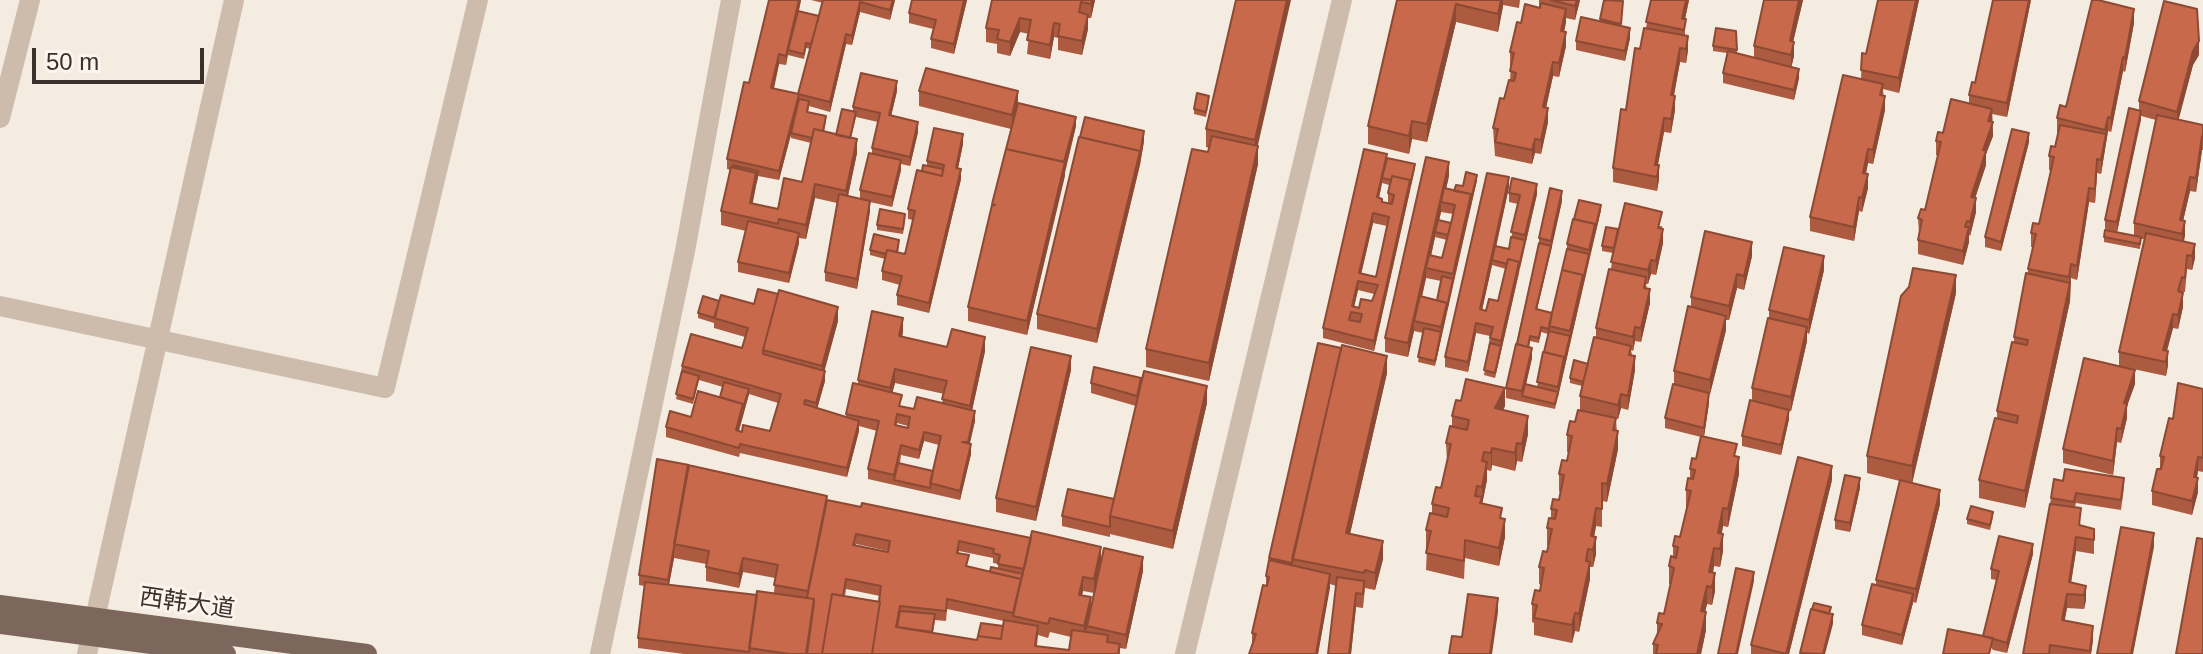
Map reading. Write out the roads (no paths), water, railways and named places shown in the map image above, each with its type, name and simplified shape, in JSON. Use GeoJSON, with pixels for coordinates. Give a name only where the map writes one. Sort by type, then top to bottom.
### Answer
{"type":"FeatureCollection","features":[{"type":"Feature","properties":{"kind":"main road","name":"西韩大道"},"geometry":{"type":"LineString","coordinates":[[0,605],[91,636],[367,654]]}},
{"type":"Feature","properties":{"kind":"main road","name":"西韩大道"},"geometry":{"type":"LineString","coordinates":[[0,624],[226,654]]}},
{"type":"Feature","properties":{"kind":"street"},"geometry":{"type":"LineString","coordinates":[[0,118],[30,0]]}},
{"type":"Feature","properties":{"kind":"street"},"geometry":{"type":"LineString","coordinates":[[91,636],[234,0]]}},
{"type":"Feature","properties":{"kind":"street"},"geometry":{"type":"LineString","coordinates":[[0,306],[385,388],[478,0]]}},
{"type":"Feature","properties":{"kind":"street"},"geometry":{"type":"LineString","coordinates":[[600,654],[685,251],[731,0]]}},
{"type":"Feature","properties":{"kind":"street"},"geometry":{"type":"LineString","coordinates":[[1185,654],[1342,0]]}}]}
